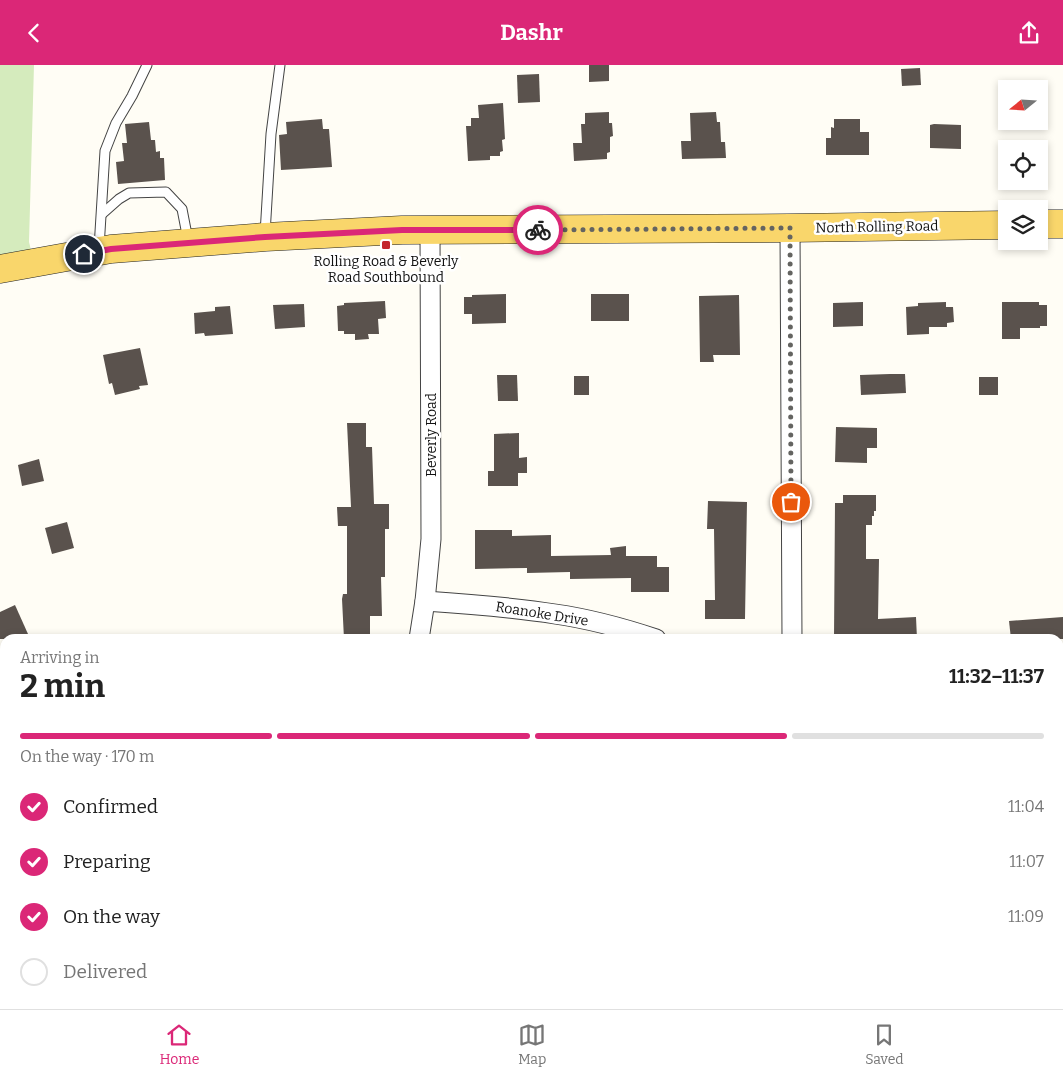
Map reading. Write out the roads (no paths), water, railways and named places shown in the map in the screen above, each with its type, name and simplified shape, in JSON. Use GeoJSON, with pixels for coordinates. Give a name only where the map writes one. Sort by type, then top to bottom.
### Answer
{"type":"FeatureCollection","features":[{"type":"Feature","properties":{"kind":"main road"},"geometry":{"type":"LineString","coordinates":[[1048,224],[1063,224]]}},
{"type":"Feature","properties":{"kind":"main road","name":"North Rolling Road"},"geometry":{"type":"LineString","coordinates":[[0,269],[99,251],[265,237],[402,230],[998,225]]}},
{"type":"Feature","properties":{"kind":"street"},"geometry":{"type":"LineString","coordinates":[[790,228],[792,634]]}},
{"type":"Feature","properties":{"kind":"street","name":"Beverly Road"},"geometry":{"type":"LineString","coordinates":[[420,634],[431,539],[430,231]]}},
{"type":"Feature","properties":{"kind":"street","name":"Roanoke Drive"},"geometry":{"type":"LineString","coordinates":[[425,601],[556,614],[600,623],[638,634]]}},
{"type":"Feature","properties":{"kind":"lane"},"geometry":{"type":"LineString","coordinates":[[99,251],[106,151],[116,123],[132,96],[146,65]]}},
{"type":"Feature","properties":{"kind":"lane"},"geometry":{"type":"LineString","coordinates":[[265,237],[270,134],[280,65]]}},
{"type":"Feature","properties":{"kind":"lane"},"geometry":{"type":"LineString","coordinates":[[102,214],[129,193],[166,192],[182,209],[188,243]]}},
{"type":"Feature","properties":{"kind":"place","name":"Rolling Road & Beverly Road Southbound"},"geometry":{"type":"Point","coordinates":[386,245]}}]}
